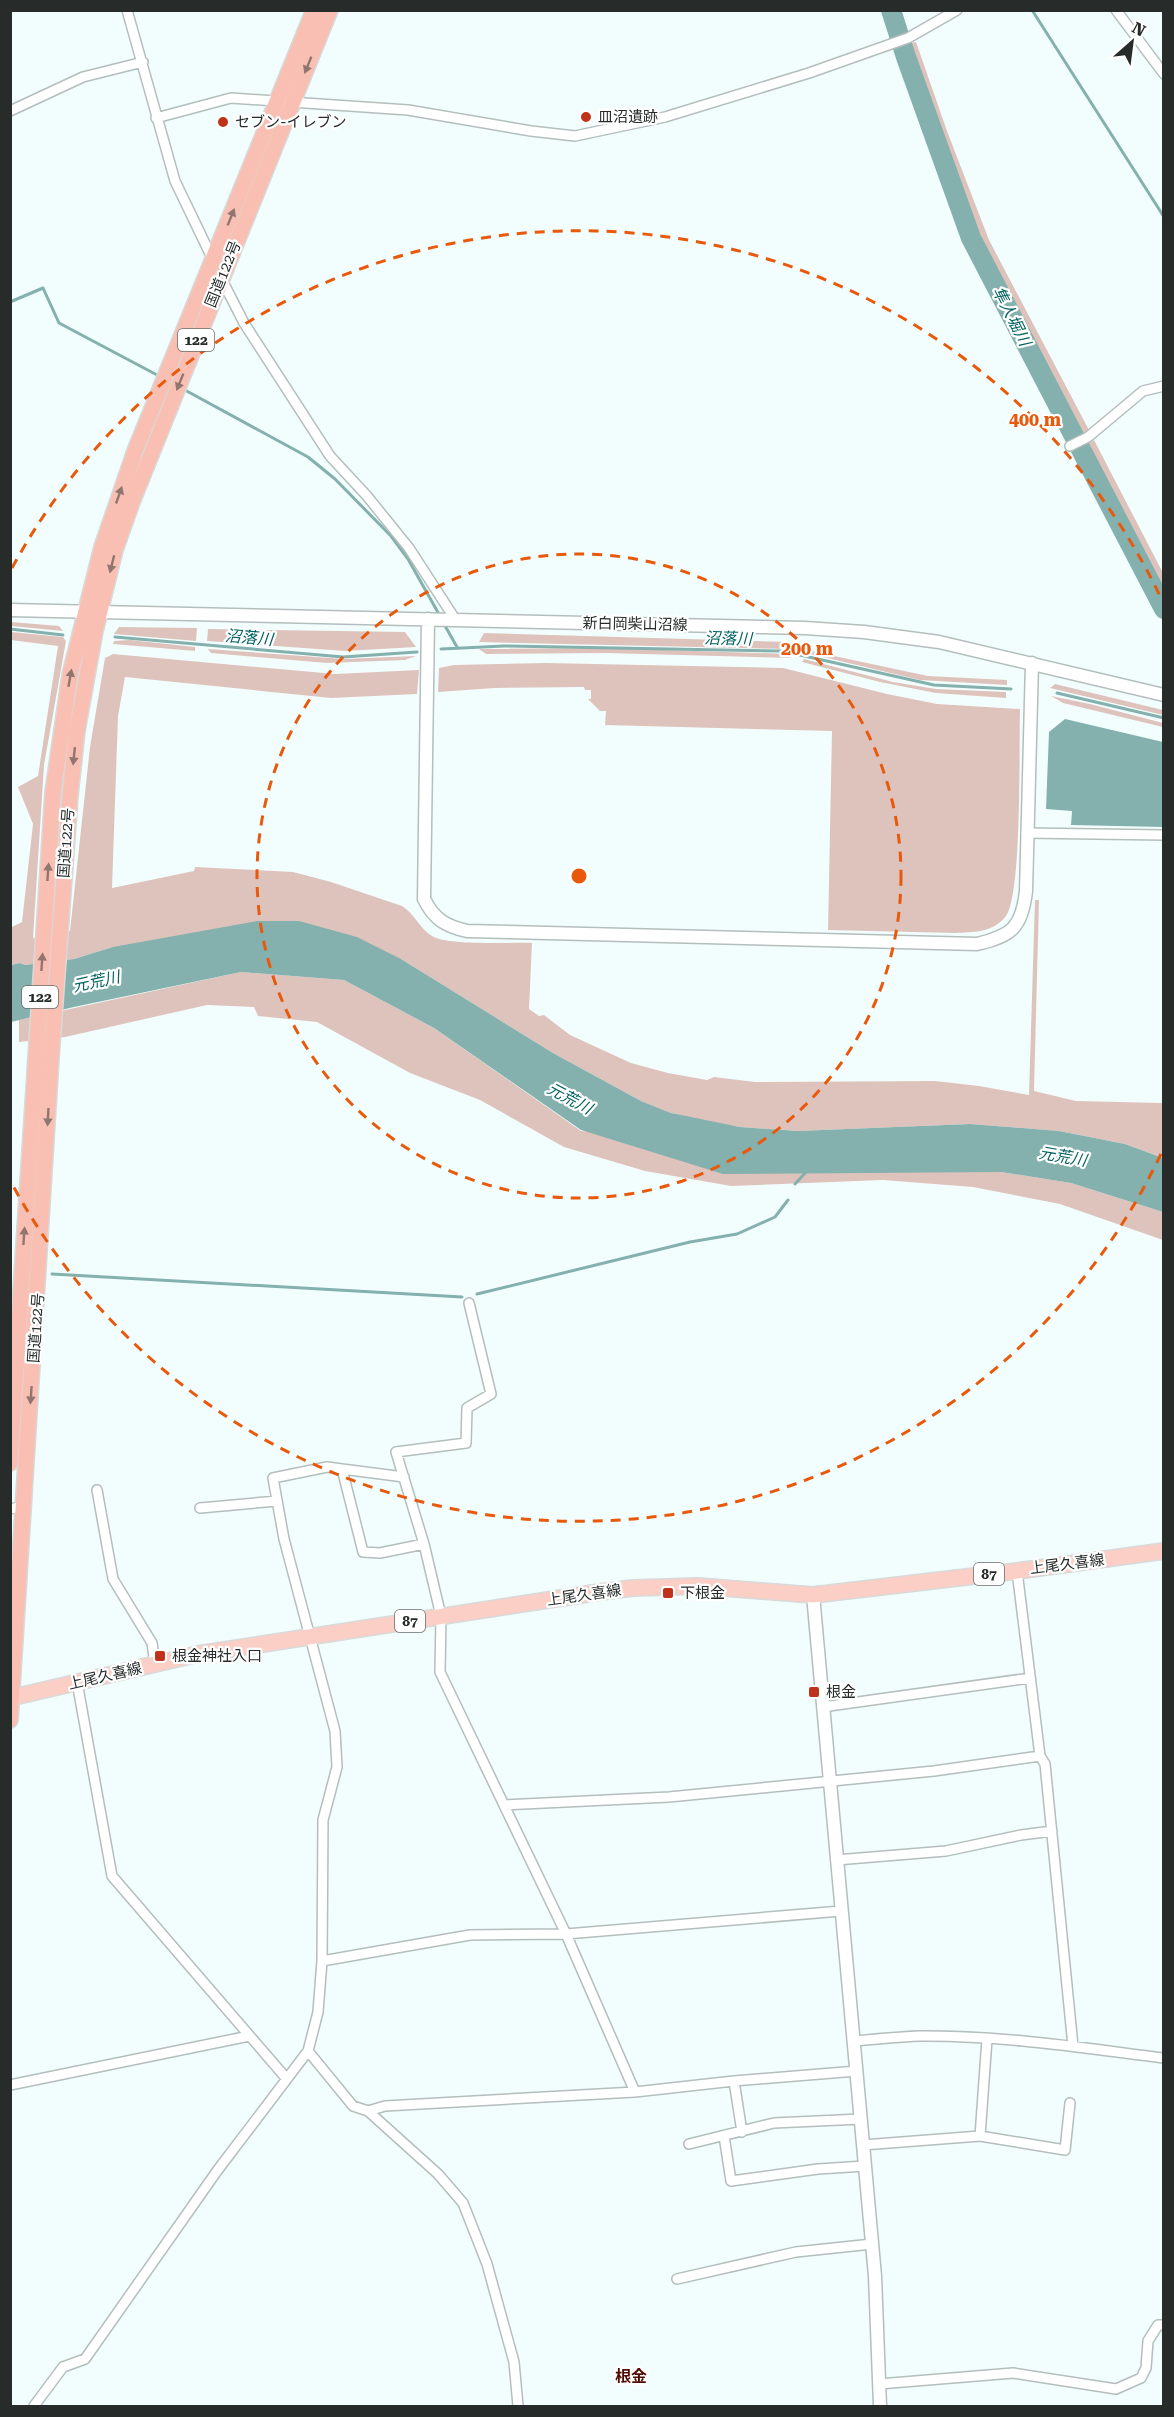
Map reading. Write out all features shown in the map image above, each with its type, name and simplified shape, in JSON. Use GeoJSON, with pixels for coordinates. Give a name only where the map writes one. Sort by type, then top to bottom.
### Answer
{"type":"FeatureCollection","features":[{"type":"Feature","properties":{"kind":"highway","name":"国道122号"},"geometry":{"type":"LineString","coordinates":[[10,1720],[17,1508],[40,1264],[51,1058],[70,795],[102,547],[129,469],[314,10]]}},
{"type":"Feature","properties":{"kind":"highway","name":"国道122号"},"geometry":{"type":"LineString","coordinates":[[10,1462],[17,1262],[35,1063],[53,792],[70,675],[132,502],[330,10]]}},
{"type":"Feature","properties":{"kind":"main road","name":"上尾久喜線"},"geometry":{"type":"LineString","coordinates":[[11,1697],[198,1654],[633,1588],[698,1586],[813,1594],[1017,1571],[1164,1551]]}},
{"type":"Feature","properties":{"kind":"street"},"geometry":{"type":"LineString","coordinates":[[127,10],[175,181],[244,323],[330,456],[367,496],[409,549],[455,619]]}},
{"type":"Feature","properties":{"kind":"street"},"geometry":{"type":"LineString","coordinates":[[156,118],[231,98],[408,110],[531,131],[575,136],[665,117],[809,73],[908,38],[957,10]]}},
{"type":"Feature","properties":{"kind":"street"},"geometry":{"type":"LineString","coordinates":[[1116,10],[1164,74]]}},
{"type":"Feature","properties":{"kind":"street"},"geometry":{"type":"LineString","coordinates":[[10,111],[84,77],[143,62]]}},
{"type":"Feature","properties":{"kind":"street"},"geometry":{"type":"LineString","coordinates":[[1070,446],[1088,437],[1143,391],[1164,386]]}},
{"type":"Feature","properties":{"kind":"street","name":"新白岡柴山沼線"},"geometry":{"type":"LineString","coordinates":[[10,610],[805,628],[864,632],[939,642],[1164,695]]}},
{"type":"Feature","properties":{"kind":"street"},"geometry":{"type":"LineString","coordinates":[[428,620],[424,899],[432,915],[440,922],[452,928],[490,932],[977,944],[1008,934],[1019,922],[1024,911],[1032,663]]}},
{"type":"Feature","properties":{"kind":"street"},"geometry":{"type":"LineString","coordinates":[[1026,833],[1164,835]]}},
{"type":"Feature","properties":{"kind":"street"},"geometry":{"type":"LineString","coordinates":[[17,1262],[40,1264]]}},
{"type":"Feature","properties":{"kind":"street"},"geometry":{"type":"LineString","coordinates":[[469,1303],[491,1394],[467,1408],[466,1443],[396,1452],[424,1544],[441,1616],[440,1672],[566,1934],[635,2092]]}},
{"type":"Feature","properties":{"kind":"street"},"geometry":{"type":"LineString","coordinates":[[34,2406],[63,2367],[85,2359],[286,2078],[308,2051],[318,2012],[323,1820],[337,1767],[335,1731],[284,1539],[273,1478],[327,1467],[404,1477]]}},
{"type":"Feature","properties":{"kind":"street"},"geometry":{"type":"LineString","coordinates":[[342,1469],[363,1552],[380,1553],[424,1544]]}},
{"type":"Feature","properties":{"kind":"street"},"geometry":{"type":"LineString","coordinates":[[97,1490],[113,1579],[152,1643],[154,1664]]}},
{"type":"Feature","properties":{"kind":"street"},"geometry":{"type":"LineString","coordinates":[[200,1508],[277,1501]]}},
{"type":"Feature","properties":{"kind":"street"},"geometry":{"type":"LineString","coordinates":[[1017,1571],[1040,1756],[1045,1764],[1073,2046]]}},
{"type":"Feature","properties":{"kind":"street"},"geometry":{"type":"LineString","coordinates":[[813,1594],[872,2244],[880,2406]]}},
{"type":"Feature","properties":{"kind":"street"},"geometry":{"type":"LineString","coordinates":[[822,1707],[1030,1678]]}},
{"type":"Feature","properties":{"kind":"street"},"geometry":{"type":"LineString","coordinates":[[77,1682],[112,1876],[286,2078]]}},
{"type":"Feature","properties":{"kind":"street"},"geometry":{"type":"LineString","coordinates":[[505,1805],[669,1797],[934,1771],[1040,1756]]}},
{"type":"Feature","properties":{"kind":"street"},"geometry":{"type":"LineString","coordinates":[[836,1860],[946,1851],[1021,1835],[1052,1831]]}},
{"type":"Feature","properties":{"kind":"street"},"geometry":{"type":"LineString","coordinates":[[321,1961],[470,1935],[566,1934],[841,1911]]}},
{"type":"Feature","properties":{"kind":"street"},"geometry":{"type":"LineString","coordinates":[[10,2085],[249,2036]]}},
{"type":"Feature","properties":{"kind":"street"},"geometry":{"type":"LineString","coordinates":[[855,2041],[919,2036],[987,2039],[1073,2046],[1164,2058]]}},
{"type":"Feature","properties":{"kind":"street"},"geometry":{"type":"LineString","coordinates":[[980,2136],[987,2039]]}},
{"type":"Feature","properties":{"kind":"street"},"geometry":{"type":"LineString","coordinates":[[308,2051],[353,2106],[368,2111],[438,2174],[463,2203],[487,2264],[514,2362],[518,2406]]}},
{"type":"Feature","properties":{"kind":"street"},"geometry":{"type":"LineString","coordinates":[[368,2111],[386,2106],[635,2092],[857,2071]]}},
{"type":"Feature","properties":{"kind":"street"},"geometry":{"type":"LineString","coordinates":[[734,2081],[742,2132]]}},
{"type":"Feature","properties":{"kind":"street"},"geometry":{"type":"LineString","coordinates":[[863,2145],[980,2136],[1065,2150],[1070,2103]]}},
{"type":"Feature","properties":{"kind":"street"},"geometry":{"type":"LineString","coordinates":[[689,2144],[774,2123],[861,2119]]}},
{"type":"Feature","properties":{"kind":"street"},"geometry":{"type":"LineString","coordinates":[[724,2136],[731,2181],[818,2169],[865,2166]]}},
{"type":"Feature","properties":{"kind":"street"},"geometry":{"type":"LineString","coordinates":[[677,2279],[796,2252],[872,2244]]}},
{"type":"Feature","properties":{"kind":"street"},"geometry":{"type":"LineString","coordinates":[[879,2384],[1013,2373],[1116,2389],[1141,2378],[1146,2368],[1148,2342],[1158,2325],[1164,2325]]}},
{"type":"Feature","properties":{"kind":"shaded area"},"geometry":{"type":"Polygon","coordinates":[[[916,42],[989,240],[1090,432],[1078,437],[992,271],[956,188],[907,44],[916,42]]]}},
{"type":"Feature","properties":{"kind":"shaded area"},"geometry":{"type":"Polygon","coordinates":[[[900,46],[937,159],[971,242],[1073,441],[1069,442],[985,280],[943,188],[896,47],[900,46]]]}},
{"type":"Feature","properties":{"kind":"shaded area"},"geometry":{"type":"Polygon","coordinates":[[[1094,440],[1163,573],[1163,600],[1083,446],[1094,440]]]}},
{"type":"Feature","properties":{"kind":"shaded area"},"geometry":{"type":"Polygon","coordinates":[[[1078,450],[1163,614],[1163,622],[1074,452],[1078,450]]]}},
{"type":"Feature","properties":{"kind":"shaded area"},"geometry":{"type":"Polygon","coordinates":[[[11,622],[59,626],[63,631],[11,626],[11,622]]]}},
{"type":"Feature","properties":{"kind":"shaded area"},"geometry":{"type":"Polygon","coordinates":[[[119,627],[197,628],[196,641],[114,634],[119,627]]]}},
{"type":"Feature","properties":{"kind":"shaded area"},"geometry":{"type":"Polygon","coordinates":[[[208,629],[405,632],[416,647],[345,651],[207,641],[208,629]]]}},
{"type":"Feature","properties":{"kind":"shaded area"},"geometry":{"type":"Polygon","coordinates":[[[11,632],[63,637],[66,641],[44,765],[33,938],[50,935],[53,926],[54,934],[70,931],[90,747],[105,658],[113,654],[335,674],[419,670],[417,694],[331,698],[125,677],[118,716],[112,888],[194,871],[195,867],[293,872],[402,906],[428,933],[440,939],[465,942],[532,943],[529,1009],[539,1016],[544,1015],[570,1035],[631,1063],[668,1073],[707,1080],[714,1077],[755,1082],[935,1081],[1029,1095],[1035,900],[1039,900],[1034,1091],[1076,1101],[1163,1103],[1163,1158],[1125,1144],[1059,1131],[970,1124],[798,1131],[740,1127],[671,1113],[641,1101],[553,1053],[401,959],[113,947],[74,959],[11,965],[10,928],[22,922],[33,824],[18,787],[38,776],[58,646],[11,640],[11,632]]]}},
{"type":"Feature","properties":{"kind":"shaded area"},"geometry":{"type":"Polygon","coordinates":[[[484,633],[787,642],[788,649],[479,642],[484,633]]]}},
{"type":"Feature","properties":{"kind":"shaded area"},"geometry":{"type":"Polygon","coordinates":[[[130,640],[195,647],[195,651],[113,644],[114,641],[130,640]]]}},
{"type":"Feature","properties":{"kind":"shaded area"},"geometry":{"type":"Polygon","coordinates":[[[606,648],[789,654],[790,658],[606,653],[486,654],[479,649],[606,648]]]}},
{"type":"Feature","properties":{"kind":"shaded area"},"geometry":{"type":"Polygon","coordinates":[[[208,649],[344,659],[416,656],[405,660],[327,663],[211,653],[208,649]]]}},
{"type":"Feature","properties":{"kind":"shaded area"},"geometry":{"type":"Polygon","coordinates":[[[806,650],[928,676],[1007,680],[1007,685],[920,680],[806,653],[806,650]]]}},
{"type":"Feature","properties":{"kind":"shaded area"},"geometry":{"type":"Polygon","coordinates":[[[804,659],[893,682],[936,689],[1006,692],[1006,698],[936,693],[880,682],[802,662],[804,659]]]}},
{"type":"Feature","properties":{"kind":"shaded area"},"geometry":{"type":"Polygon","coordinates":[[[546,663],[783,668],[937,704],[1020,709],[1017,851],[1015,880],[1006,916],[989,929],[969,932],[828,930],[832,731],[605,725],[606,711],[600,711],[588,699],[591,699],[591,690],[585,690],[584,687],[495,688],[438,692],[439,668],[454,665],[546,663]]]}},
{"type":"Feature","properties":{"kind":"shaded area"},"geometry":{"type":"Polygon","coordinates":[[[1055,684],[1163,710],[1163,715],[1050,688],[1055,684]]]}},
{"type":"Feature","properties":{"kind":"shaded area"},"geometry":{"type":"Polygon","coordinates":[[[1051,696],[1163,723],[1163,727],[1063,703],[1051,696]]]}},
{"type":"Feature","properties":{"kind":"shaded area"},"geometry":{"type":"Polygon","coordinates":[[[241,972],[344,980],[434,1028],[581,1131],[1001,1172],[1071,1183],[1163,1212],[1163,1240],[1060,1204],[973,1187],[883,1180],[731,1186],[645,1171],[564,1147],[480,1100],[410,1073],[317,1022],[258,1016],[254,1007],[207,1005],[65,1037],[19,1042],[19,1020],[241,972]]]}},
{"type":"Feature","properties":{"kind":"water"},"geometry":{"type":"Polygon","coordinates":[[[1065,719],[1163,742],[1163,827],[1071,825],[1072,811],[1046,809],[1049,732],[1065,719]]]}},
{"type":"Feature","properties":{"kind":"water","name":"元荒川"},"geometry":{"type":"Polygon","coordinates":[[[257,921],[299,921],[357,937],[401,959],[553,1053],[641,1101],[671,1113],[740,1127],[798,1131],[970,1124],[1059,1131],[1125,1144],[1163,1158],[1163,1212],[1071,1183],[1001,1172],[723,1174],[581,1130],[434,1028],[344,980],[241,972],[11,1022],[11,965],[74,959],[113,947],[257,921]]]}},
{"type":"Feature","properties":{"kind":"waterway","name":"隼人堀川"},"geometry":{"type":"LineString","coordinates":[[891,10],[971,238],[1164,609]]}},
{"type":"Feature","properties":{"kind":"waterway"},"geometry":{"type":"LineString","coordinates":[[1032,10],[1164,217]]}},
{"type":"Feature","properties":{"kind":"waterway"},"geometry":{"type":"LineString","coordinates":[[10,302],[43,288],[59,323],[159,376]]}},
{"type":"Feature","properties":{"kind":"waterway"},"geometry":{"type":"LineString","coordinates":[[183,389],[308,457],[335,479],[391,536],[408,559],[440,616]]}},
{"type":"Feature","properties":{"kind":"waterway"},"geometry":{"type":"LineString","coordinates":[[444,624],[457,647]]}},
{"type":"Feature","properties":{"kind":"waterway","name":"沼落川"},"geometry":{"type":"LineString","coordinates":[[10,629],[63,635]]}},
{"type":"Feature","properties":{"kind":"waterway","name":"沼落川"},"geometry":{"type":"LineString","coordinates":[[115,637],[343,657],[417,652]]}},
{"type":"Feature","properties":{"kind":"waterway","name":"沼落川"},"geometry":{"type":"LineString","coordinates":[[441,649],[504,646],[782,651],[934,685],[1011,689]]}},
{"type":"Feature","properties":{"kind":"waterway","name":"沼落川"},"geometry":{"type":"LineString","coordinates":[[1057,693],[1164,718]]}},
{"type":"Feature","properties":{"kind":"waterway"},"geometry":{"type":"LineString","coordinates":[[795,1184],[806,1172]]}},
{"type":"Feature","properties":{"kind":"waterway"},"geometry":{"type":"LineString","coordinates":[[477,1294],[690,1242],[737,1234],[775,1217],[788,1200]]}},
{"type":"Feature","properties":{"kind":"waterway"},"geometry":{"type":"LineString","coordinates":[[52,1274],[462,1297]]}},
{"type":"Feature","properties":{"kind":"place","name":"皿沼遺跡"},"geometry":{"type":"Point","coordinates":[586,117]}},
{"type":"Feature","properties":{"kind":"place","name":"セブン-イレブン"},"geometry":{"type":"Point","coordinates":[223,122]}},
{"type":"Feature","properties":{"kind":"place","name":"下根金"},"geometry":{"type":"Point","coordinates":[668,1593]}},
{"type":"Feature","properties":{"kind":"place","name":"根金神社入口"},"geometry":{"type":"Point","coordinates":[160,1656]}},
{"type":"Feature","properties":{"kind":"place","name":"根金"},"geometry":{"type":"Point","coordinates":[814,1692]}},
{"type":"Feature","properties":{"kind":"district","name":"根金"},"geometry":{"type":"Point","coordinates":[631,2376]}}]}
